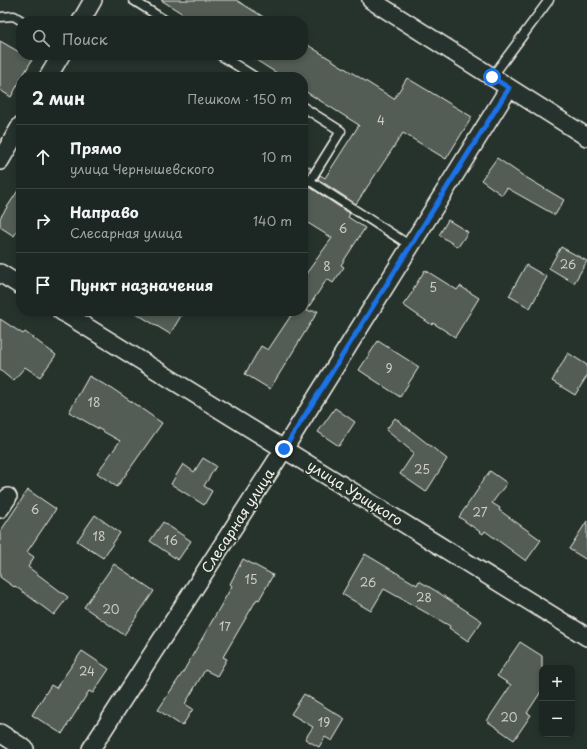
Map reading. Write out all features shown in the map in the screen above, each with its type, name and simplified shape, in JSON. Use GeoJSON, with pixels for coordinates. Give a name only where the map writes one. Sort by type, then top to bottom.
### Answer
{"type":"FeatureCollection","features":[{"type":"Feature","properties":{"kind":"street"},"geometry":{"type":"LineString","coordinates":[[84,16],[93,0]]}},
{"type":"Feature","properties":{"kind":"street"},"geometry":{"type":"LineString","coordinates":[[371,0],[587,137]]}},
{"type":"Feature","properties":{"kind":"street"},"geometry":{"type":"LineString","coordinates":[[51,72],[58,60]]}},
{"type":"Feature","properties":{"kind":"street","name":"Слесарная улица"},"geometry":{"type":"LineString","coordinates":[[91,749],[284,449],[509,88]]}},
{"type":"Feature","properties":{"kind":"street"},"geometry":{"type":"LineString","coordinates":[[0,161],[16,134]]}},
{"type":"Feature","properties":{"kind":"street"},"geometry":{"type":"LineString","coordinates":[[0,273],[16,283]]}},
{"type":"Feature","properties":{"kind":"street","name":"улица Урицкого"},"geometry":{"type":"LineString","coordinates":[[69,316],[587,637]]}},
{"type":"Feature","properties":{"kind":"street"},"geometry":{"type":"LineString","coordinates":[[0,733],[26,749]]}},
{"type":"Feature","properties":{"kind":"lane"},"geometry":{"type":"LineString","coordinates":[[133,0],[158,16]]}},
{"type":"Feature","properties":{"kind":"lane"},"geometry":{"type":"LineString","coordinates":[[492,77],[549,0]]}},
{"type":"Feature","properties":{"kind":"lane"},"geometry":{"type":"LineString","coordinates":[[0,17],[14,16],[16,17]]}},
{"type":"Feature","properties":{"kind":"lane"},"geometry":{"type":"LineString","coordinates":[[228,60],[247,72]]}},
{"type":"Feature","properties":{"kind":"lane"},"geometry":{"type":"LineString","coordinates":[[308,111],[341,131],[310,182],[411,246]]}},
{"type":"Feature","properties":{"kind":"building"},"geometry":{"type":"Polygon","coordinates":[[[161,0],[236,0],[262,16],[186,16],[161,0]]]}},
{"type":"Feature","properties":{"kind":"building"},"geometry":{"type":"Polygon","coordinates":[[[0,41],[16,50],[16,60],[32,60],[25,72],[16,72],[16,88],[11,97],[0,90],[0,41]]]}},
{"type":"Feature","properties":{"kind":"building"},"geometry":{"type":"Polygon","coordinates":[[[308,45],[394,99],[407,78],[472,117],[446,159],[403,133],[356,204],[318,179],[320,175],[325,178],[359,125],[308,93],[308,72],[275,72],[256,60],[308,60],[308,45]]]}},
{"type":"Feature","properties":{"kind":"building"},"geometry":{"type":"Polygon","coordinates":[[[497,158],[564,200],[555,215],[507,188],[502,195],[481,180],[497,158]]]}},
{"type":"Feature","properties":{"kind":"building"},"geometry":{"type":"Polygon","coordinates":[[[308,166],[311,168],[308,174],[308,166]]]}},
{"type":"Feature","properties":{"kind":"building"},"geometry":{"type":"Polygon","coordinates":[[[308,186],[350,214],[348,217],[365,228],[341,265],[344,267],[333,283],[327,279],[308,308],[308,271],[332,238],[308,223],[308,186]]]}},
{"type":"Feature","properties":{"kind":"building"},"geometry":{"type":"Polygon","coordinates":[[[16,194],[16,233],[14,236],[0,227],[0,218],[16,194]]]}},
{"type":"Feature","properties":{"kind":"building"},"geometry":{"type":"Polygon","coordinates":[[[448,220],[468,232],[458,247],[439,235],[448,220]]]}},
{"type":"Feature","properties":{"kind":"building"},"geometry":{"type":"Polygon","coordinates":[[[561,247],[587,261],[574,283],[549,268],[561,247]]]}},
{"type":"Feature","properties":{"kind":"building"},"geometry":{"type":"Polygon","coordinates":[[[526,265],[547,277],[530,308],[509,296],[526,265]]]}},
{"type":"Feature","properties":{"kind":"building"},"geometry":{"type":"Polygon","coordinates":[[[425,270],[457,290],[460,286],[479,298],[455,337],[433,323],[432,325],[403,305],[414,290],[413,289],[425,270]]]}},
{"type":"Feature","properties":{"kind":"building"},"geometry":{"type":"Polygon","coordinates":[[[308,311],[318,311],[270,389],[245,374],[261,346],[268,350],[291,316],[308,316],[308,311]]]}},
{"type":"Feature","properties":{"kind":"building"},"geometry":{"type":"Polygon","coordinates":[[[140,316],[181,316],[170,334],[140,316]]]}},
{"type":"Feature","properties":{"kind":"building"},"geometry":{"type":"Polygon","coordinates":[[[0,319],[23,334],[25,332],[56,355],[40,377],[25,367],[13,381],[0,370],[0,319]]]}},
{"type":"Feature","properties":{"kind":"building"},"geometry":{"type":"Polygon","coordinates":[[[378,341],[419,367],[400,397],[359,370],[378,341]]]}},
{"type":"Feature","properties":{"kind":"building"},"geometry":{"type":"Polygon","coordinates":[[[568,353],[587,365],[587,376],[575,395],[552,381],[568,353]]]}},
{"type":"Feature","properties":{"kind":"building"},"geometry":{"type":"Polygon","coordinates":[[[89,376],[116,391],[162,423],[117,487],[97,473],[120,441],[69,412],[89,376]]]}},
{"type":"Feature","properties":{"kind":"building"},"geometry":{"type":"Polygon","coordinates":[[[335,408],[355,422],[339,446],[318,432],[335,408]]]}},
{"type":"Feature","properties":{"kind":"building"},"geometry":{"type":"Polygon","coordinates":[[[395,418],[447,459],[426,492],[400,474],[414,453],[386,430],[395,418]]]}},
{"type":"Feature","properties":{"kind":"building"},"geometry":{"type":"Polygon","coordinates":[[[203,458],[216,466],[204,486],[212,491],[204,505],[171,484],[183,464],[194,472],[203,458]]]}},
{"type":"Feature","properties":{"kind":"building"},"geometry":{"type":"Polygon","coordinates":[[[490,471],[507,483],[492,503],[500,508],[499,510],[541,540],[526,561],[485,531],[483,534],[459,517],[490,471]]]}},
{"type":"Feature","properties":{"kind":"building"},"geometry":{"type":"Polygon","coordinates":[[[28,490],[56,509],[27,552],[34,557],[28,567],[68,597],[54,615],[15,586],[14,587],[0,577],[0,532],[28,490]]]}},
{"type":"Feature","properties":{"kind":"building"},"geometry":{"type":"Polygon","coordinates":[[[95,515],[120,533],[103,558],[77,541],[95,515]]]}},
{"type":"Feature","properties":{"kind":"building"},"geometry":{"type":"Polygon","coordinates":[[[587,521],[587,560],[569,549],[587,521]]]}},
{"type":"Feature","properties":{"kind":"building"},"geometry":{"type":"Polygon","coordinates":[[[163,522],[191,541],[178,560],[150,541],[163,522]]]}},
{"type":"Feature","properties":{"kind":"building"},"geometry":{"type":"Polygon","coordinates":[[[365,554],[417,585],[419,581],[482,621],[468,641],[449,628],[450,626],[384,589],[371,611],[342,594],[365,554]]]}},
{"type":"Feature","properties":{"kind":"building"},"geometry":{"type":"Polygon","coordinates":[[[243,559],[273,575],[223,657],[227,659],[217,676],[205,670],[185,704],[193,709],[182,726],[158,710],[183,672],[232,586],[230,584],[243,559]]]}},
{"type":"Feature","properties":{"kind":"building"},"geometry":{"type":"Polygon","coordinates":[[[114,564],[154,591],[124,635],[84,607],[114,564]]]}},
{"type":"Feature","properties":{"kind":"building"},"geometry":{"type":"Polygon","coordinates":[[[520,642],[542,656],[542,665],[539,665],[539,695],[527,713],[531,715],[514,740],[487,721],[511,685],[497,676],[520,642]]]}},
{"type":"Feature","properties":{"kind":"building"},"geometry":{"type":"Polygon","coordinates":[[[82,651],[109,669],[93,693],[89,691],[62,734],[32,715],[51,685],[56,688],[82,651]]]}},
{"type":"Feature","properties":{"kind":"building"},"geometry":{"type":"Polygon","coordinates":[[[304,694],[345,719],[332,741],[325,737],[319,747],[305,739],[313,727],[291,714],[304,694]]]}},
{"type":"Feature","properties":{"kind":"route"},"geometry":{"type":"LineString","coordinates":[[284,449],[509,88],[492,77]]}}]}
